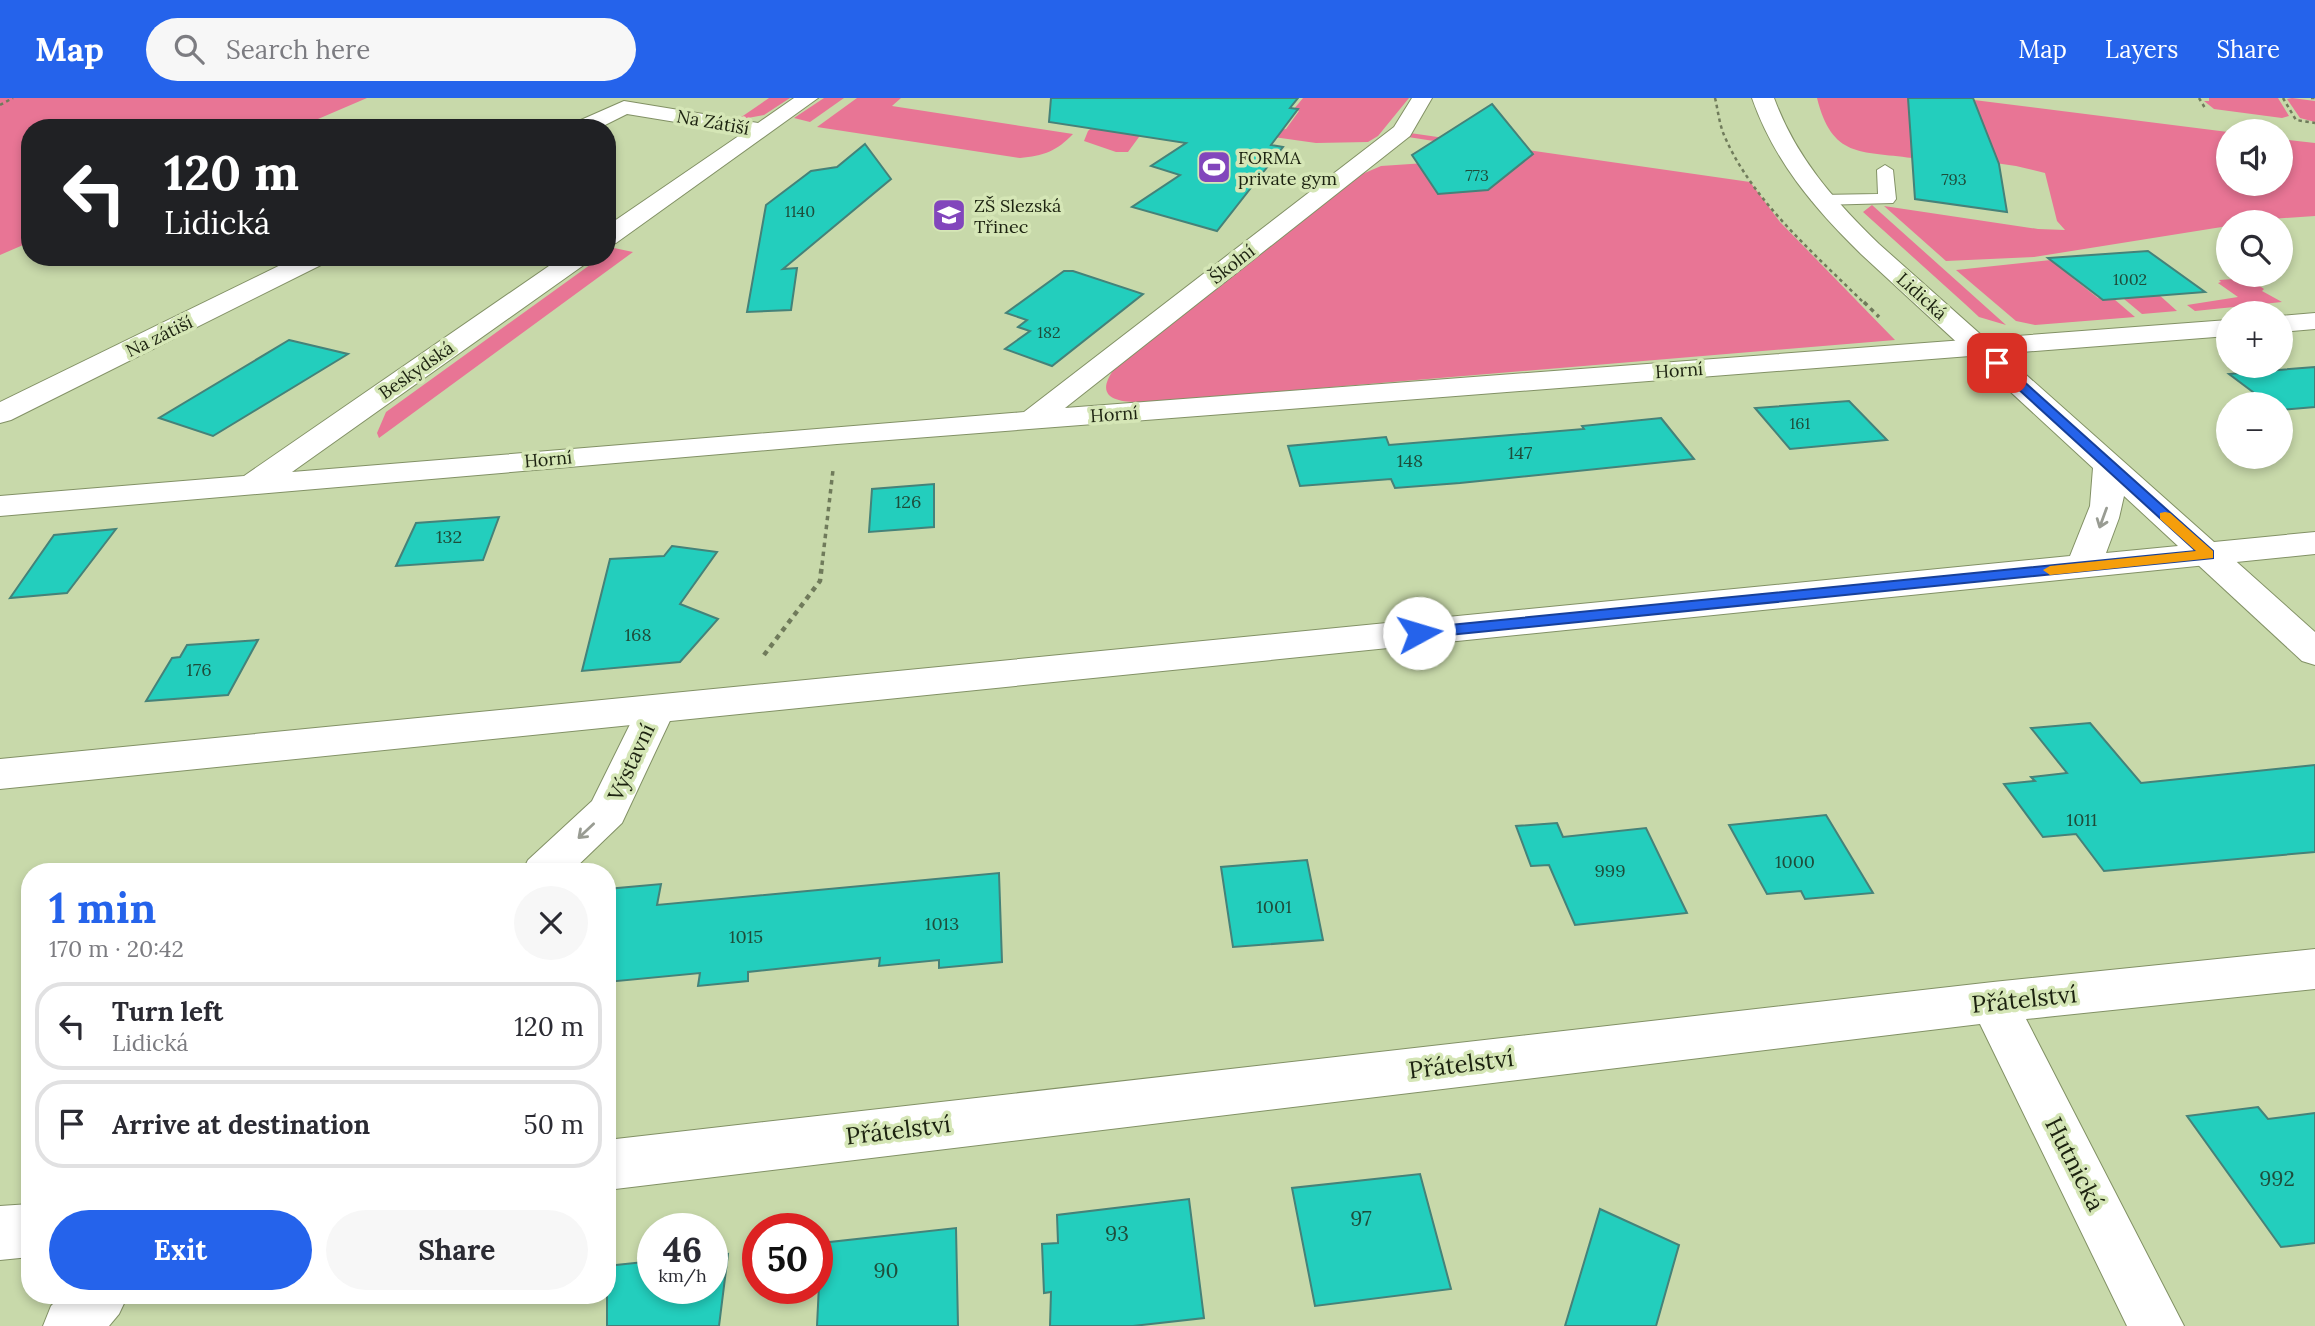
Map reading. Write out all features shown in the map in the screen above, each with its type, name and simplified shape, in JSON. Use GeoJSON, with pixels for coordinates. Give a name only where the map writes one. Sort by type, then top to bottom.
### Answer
{"type":"FeatureCollection","features":[{"type":"Feature","properties":{"kind":"street"},"geometry":{"type":"LineString","coordinates":[[616,232],[808,98]]}},
{"type":"Feature","properties":{"kind":"street","name":"Školní"},"geometry":{"type":"LineString","coordinates":[[1032,420],[1402,131],[1422,98]]}},
{"type":"Feature","properties":{"kind":"street","name":"Lidická"},"geometry":{"type":"LineString","coordinates":[[1763,98],[1774,131],[1796,169],[1820,200],[2315,652]]}},
{"type":"Feature","properties":{"kind":"street","name":"Na Zátiší"},"geometry":{"type":"LineString","coordinates":[[600,119],[624,107],[762,130]]}},
{"type":"Feature","properties":{"kind":"street","name":"Na zátiší"},"geometry":{"type":"LineString","coordinates":[[0,414],[300,266]]}},
{"type":"Feature","properties":{"kind":"street","name":"Beskydská"},"geometry":{"type":"LineString","coordinates":[[253,484],[566,266]]}},
{"type":"Feature","properties":{"kind":"street"},"geometry":{"type":"LineString","coordinates":[[2293,323],[2315,321]]}},
{"type":"Feature","properties":{"kind":"street","name":"Horní"},"geometry":{"type":"LineString","coordinates":[[0,506],[1032,420],[2216,329]]}},
{"type":"Feature","properties":{"kind":"street"},"geometry":{"type":"LineString","coordinates":[[2082,567],[2106,513],[2110,497],[2109,465]]}},
{"type":"Feature","properties":{"kind":"street"},"geometry":{"type":"LineString","coordinates":[[0,774],[2315,543]]}},
{"type":"Feature","properties":{"kind":"street","name":"Výstavní"},"geometry":{"type":"LineString","coordinates":[[553,863],[607,812],[656,710]]}},
{"type":"Feature","properties":{"kind":"street","name":"Přátelství"},"geometry":{"type":"LineString","coordinates":[[616,1163],[1993,1002],[2315,969]]}},
{"type":"Feature","properties":{"kind":"street","name":"Hutnická"},"geometry":{"type":"LineString","coordinates":[[1993,1002],[2156,1326]]}},
{"type":"Feature","properties":{"kind":"street"},"geometry":{"type":"LineString","coordinates":[[0,1233],[21,1231]]}},
{"type":"Feature","properties":{"kind":"street"},"geometry":{"type":"LineString","coordinates":[[71,1326],[92,1304]]}},
{"type":"Feature","properties":{"kind":"lane"},"geometry":{"type":"LineString","coordinates":[[1820,200],[1887,199],[1885,170]]}},
{"type":"Feature","properties":{"kind":"path"},"geometry":{"type":"LineString","coordinates":[[0,105],[13,98]]}},
{"type":"Feature","properties":{"kind":"path"},"geometry":{"type":"LineString","coordinates":[[2199,98],[2205,108]]}},
{"type":"Feature","properties":{"kind":"path"},"geometry":{"type":"LineString","coordinates":[[2283,98],[2295,120],[2315,123]]}},
{"type":"Feature","properties":{"kind":"path"},"geometry":{"type":"LineString","coordinates":[[728,702],[820,581],[833,465]]}},
{"type":"Feature","properties":{"kind":"shaded area"},"geometry":{"type":"Polygon","coordinates":[[[0,98],[367,98],[318,119],[21,119],[21,246],[0,255],[0,98]]]}},
{"type":"Feature","properties":{"kind":"shaded area"},"geometry":{"type":"Polygon","coordinates":[[[769,98],[790,98],[764,115],[737,120],[769,98]]]}},
{"type":"Feature","properties":{"kind":"shaded area"},"geometry":{"type":"Polygon","coordinates":[[[824,98],[844,98],[810,122],[794,118],[824,98]]]}},
{"type":"Feature","properties":{"kind":"shaded area"},"geometry":{"type":"Polygon","coordinates":[[[857,98],[901,98],[892,106],[1073,134],[1049,152],[1020,158],[817,127],[857,98]]]}},
{"type":"Feature","properties":{"kind":"shaded area"},"geometry":{"type":"Polygon","coordinates":[[[1303,98],[1409,98],[1378,136],[1368,142],[1316,143],[1128,116],[1124,119],[1147,126],[1128,152],[1116,152],[1084,141],[1088,131],[1110,111],[1115,112],[1123,106],[1278,130],[1286,129],[1299,111],[1294,109],[1303,98]]]}},
{"type":"Feature","properties":{"kind":"shaded area"},"geometry":{"type":"Polygon","coordinates":[[[1817,98],[1958,98],[2216,130],[2216,196],[2293,196],[2293,140],[2315,143],[2315,216],[2293,218],[2293,210],[2216,210],[2216,228],[2034,257],[1946,261],[1884,206],[2038,229],[2065,230],[2057,221],[2045,173],[2016,166],[1912,151],[1912,158],[1863,152],[1840,142],[1823,118],[1817,98]]]}},
{"type":"Feature","properties":{"kind":"shaded area"},"geometry":{"type":"Polygon","coordinates":[[[2209,98],[2278,98],[2289,116],[2282,118],[2214,109],[2204,101],[2209,101],[2209,98]]]}},
{"type":"Feature","properties":{"kind":"shaded area"},"geometry":{"type":"Polygon","coordinates":[[[2287,99],[2315,101],[2315,122],[2300,118],[2287,99]]]}},
{"type":"Feature","properties":{"kind":"shaded area"},"geometry":{"type":"Polygon","coordinates":[[[1410,133],[1750,182],[1780,222],[1895,340],[1165,401],[1131,402],[1111,397],[1106,391],[1107,381],[1115,368],[1360,175],[1381,166],[1531,156],[1408,137],[1410,133]]]}},
{"type":"Feature","properties":{"kind":"shaded area"},"geometry":{"type":"Polygon","coordinates":[[[1872,205],[2006,325],[1979,317],[1863,212],[1872,205]]]}},
{"type":"Feature","properties":{"kind":"shaded area"},"geometry":{"type":"Polygon","coordinates":[[[616,248],[633,252],[616,264],[616,248]]]}},
{"type":"Feature","properties":{"kind":"shaded area"},"geometry":{"type":"Polygon","coordinates":[[[2089,256],[2059,267],[2098,298],[2114,299],[2135,317],[2035,325],[2016,321],[1956,270],[2089,256]]]}},
{"type":"Feature","properties":{"kind":"shaded area"},"geometry":{"type":"Polygon","coordinates":[[[589,266],[614,266],[379,438],[377,433],[386,412],[589,266]]]}},
{"type":"Feature","properties":{"kind":"shaded area"},"geometry":{"type":"Polygon","coordinates":[[[2224,287],[2261,287],[2264,289],[2262,291],[2280,301],[2216,301],[2216,309],[2195,311],[2187,305],[2238,297],[2224,287]]]}},
{"type":"Feature","properties":{"kind":"shaded area"},"geometry":{"type":"Polygon","coordinates":[[[2157,293],[2177,311],[2142,314],[2124,299],[2157,293]]]}},
{"type":"Feature","properties":{"kind":"building"},"geometry":{"type":"Polygon","coordinates":[[[1051,98],[1298,98],[1290,108],[1298,109],[1271,145],[1283,147],[1217,231],[1132,207],[1180,175],[1151,166],[1186,143],[1049,122],[1051,98]]]}},
{"type":"Feature","properties":{"kind":"building"},"geometry":{"type":"Polygon","coordinates":[[[1908,98],[1973,98],[1999,164],[2007,212],[1915,199],[1908,98]]]}},
{"type":"Feature","properties":{"kind":"building"},"geometry":{"type":"Polygon","coordinates":[[[1492,104],[1533,154],[1488,190],[1438,194],[1412,155],[1492,104]]]}},
{"type":"Feature","properties":{"kind":"building"},"geometry":{"type":"Polygon","coordinates":[[[865,144],[891,179],[783,269],[797,268],[791,310],[747,312],[766,205],[811,171],[837,167],[865,144]]]}},
{"type":"Feature","properties":{"kind":"building"},"geometry":{"type":"Polygon","coordinates":[[[2148,251],[2205,292],[2103,300],[2048,258],[2148,251]]]}},
{"type":"Feature","properties":{"kind":"building"},"geometry":{"type":"Polygon","coordinates":[[[1064,271],[1073,271],[1143,294],[1052,366],[1005,349],[1030,331],[1018,327],[1027,320],[1006,313],[1064,271]]]}},
{"type":"Feature","properties":{"kind":"building"},"geometry":{"type":"Polygon","coordinates":[[[289,340],[348,354],[213,436],[159,418],[289,340]]]}},
{"type":"Feature","properties":{"kind":"building"},"geometry":{"type":"Polygon","coordinates":[[[2315,367],[2315,407],[2293,409],[2293,392],[2253,392],[2234,378],[2293,378],[2293,369],[2315,367]]]}},
{"type":"Feature","properties":{"kind":"building"},"geometry":{"type":"Polygon","coordinates":[[[1849,401],[1887,440],[1790,449],[1755,408],[1849,401]]]}},
{"type":"Feature","properties":{"kind":"building"},"geometry":{"type":"Polygon","coordinates":[[[1661,418],[1694,459],[1395,488],[1391,479],[1300,486],[1288,446],[1386,437],[1389,445],[1584,429],[1582,426],[1661,418]]]}},
{"type":"Feature","properties":{"kind":"building"},"geometry":{"type":"Polygon","coordinates":[[[934,484],[934,527],[869,532],[872,489],[934,484]]]}},
{"type":"Feature","properties":{"kind":"building"},"geometry":{"type":"Polygon","coordinates":[[[499,517],[483,560],[396,566],[416,523],[499,517]]]}},
{"type":"Feature","properties":{"kind":"building"},"geometry":{"type":"Polygon","coordinates":[[[116,529],[67,593],[10,598],[54,535],[116,529]]]}},
{"type":"Feature","properties":{"kind":"building"},"geometry":{"type":"Polygon","coordinates":[[[672,546],[717,552],[680,604],[718,619],[680,662],[582,671],[610,559],[664,556],[672,546]]]}},
{"type":"Feature","properties":{"kind":"building"},"geometry":{"type":"Polygon","coordinates":[[[258,640],[228,695],[146,701],[172,658],[180,657],[187,645],[258,640]]]}},
{"type":"Feature","properties":{"kind":"building"},"geometry":{"type":"Polygon","coordinates":[[[2090,723],[2141,783],[2315,765],[2315,852],[2104,871],[2076,834],[2043,837],[2004,784],[2035,781],[2031,777],[2067,773],[2031,728],[2090,723]]]}},
{"type":"Feature","properties":{"kind":"building"},"geometry":{"type":"Polygon","coordinates":[[[1826,815],[1873,893],[1805,899],[1801,891],[1767,894],[1729,825],[1826,815]]]}},
{"type":"Feature","properties":{"kind":"building"},"geometry":{"type":"Polygon","coordinates":[[[1557,823],[1563,837],[1646,828],[1687,913],[1575,925],[1549,865],[1531,866],[1516,826],[1557,823]]]}},
{"type":"Feature","properties":{"kind":"building"},"geometry":{"type":"Polygon","coordinates":[[[1307,860],[1323,940],[1233,947],[1221,867],[1307,860]]]}},
{"type":"Feature","properties":{"kind":"building"},"geometry":{"type":"Polygon","coordinates":[[[999,873],[1002,962],[939,968],[939,960],[879,966],[880,958],[748,972],[748,981],[698,986],[700,973],[616,981],[616,888],[661,884],[657,905],[999,873]]]}},
{"type":"Feature","properties":{"kind":"building"},"geometry":{"type":"Polygon","coordinates":[[[2258,1107],[2268,1119],[2315,1113],[2315,1243],[2281,1247],[2187,1116],[2258,1107]]]}},
{"type":"Feature","properties":{"kind":"building"},"geometry":{"type":"Polygon","coordinates":[[[1420,1174],[1451,1289],[1315,1306],[1292,1188],[1420,1174]]]}},
{"type":"Feature","properties":{"kind":"building"},"geometry":{"type":"Polygon","coordinates":[[[1189,1199],[1204,1318],[1133,1326],[1050,1326],[1051,1292],[1044,1293],[1042,1244],[1058,1243],[1057,1215],[1189,1199]]]}},
{"type":"Feature","properties":{"kind":"building"},"geometry":{"type":"Polygon","coordinates":[[[1600,1209],[1679,1245],[1656,1326],[1565,1326],[1600,1209]]]}},
{"type":"Feature","properties":{"kind":"building"},"geometry":{"type":"Polygon","coordinates":[[[956,1228],[958,1326],[817,1326],[818,1304],[833,1304],[833,1242],[956,1228]]]}},
{"type":"Feature","properties":{"kind":"building"},"geometry":{"type":"Polygon","coordinates":[[[637,1263],[637,1304],[722,1304],[719,1326],[607,1326],[607,1304],[616,1304],[616,1265],[637,1263]]]}},
{"type":"Feature","properties":{"kind":"slow traffic"},"geometry":{"type":"LineString","coordinates":[[2050,570],[2208,555],[2165,516]]}},
{"type":"Feature","properties":{"kind":"place","name":"FORMA private gym"},"geometry":{"type":"Point","coordinates":[1214,167]}},
{"type":"Feature","properties":{"kind":"place","name":"ZŠ Slezská Třinec"},"geometry":{"type":"Point","coordinates":[949,215]}},
{"type":"Feature","properties":{"kind":"route"},"geometry":{"type":"LineString","coordinates":[[1419,633],[2208,555],[1997,363]]}}]}
